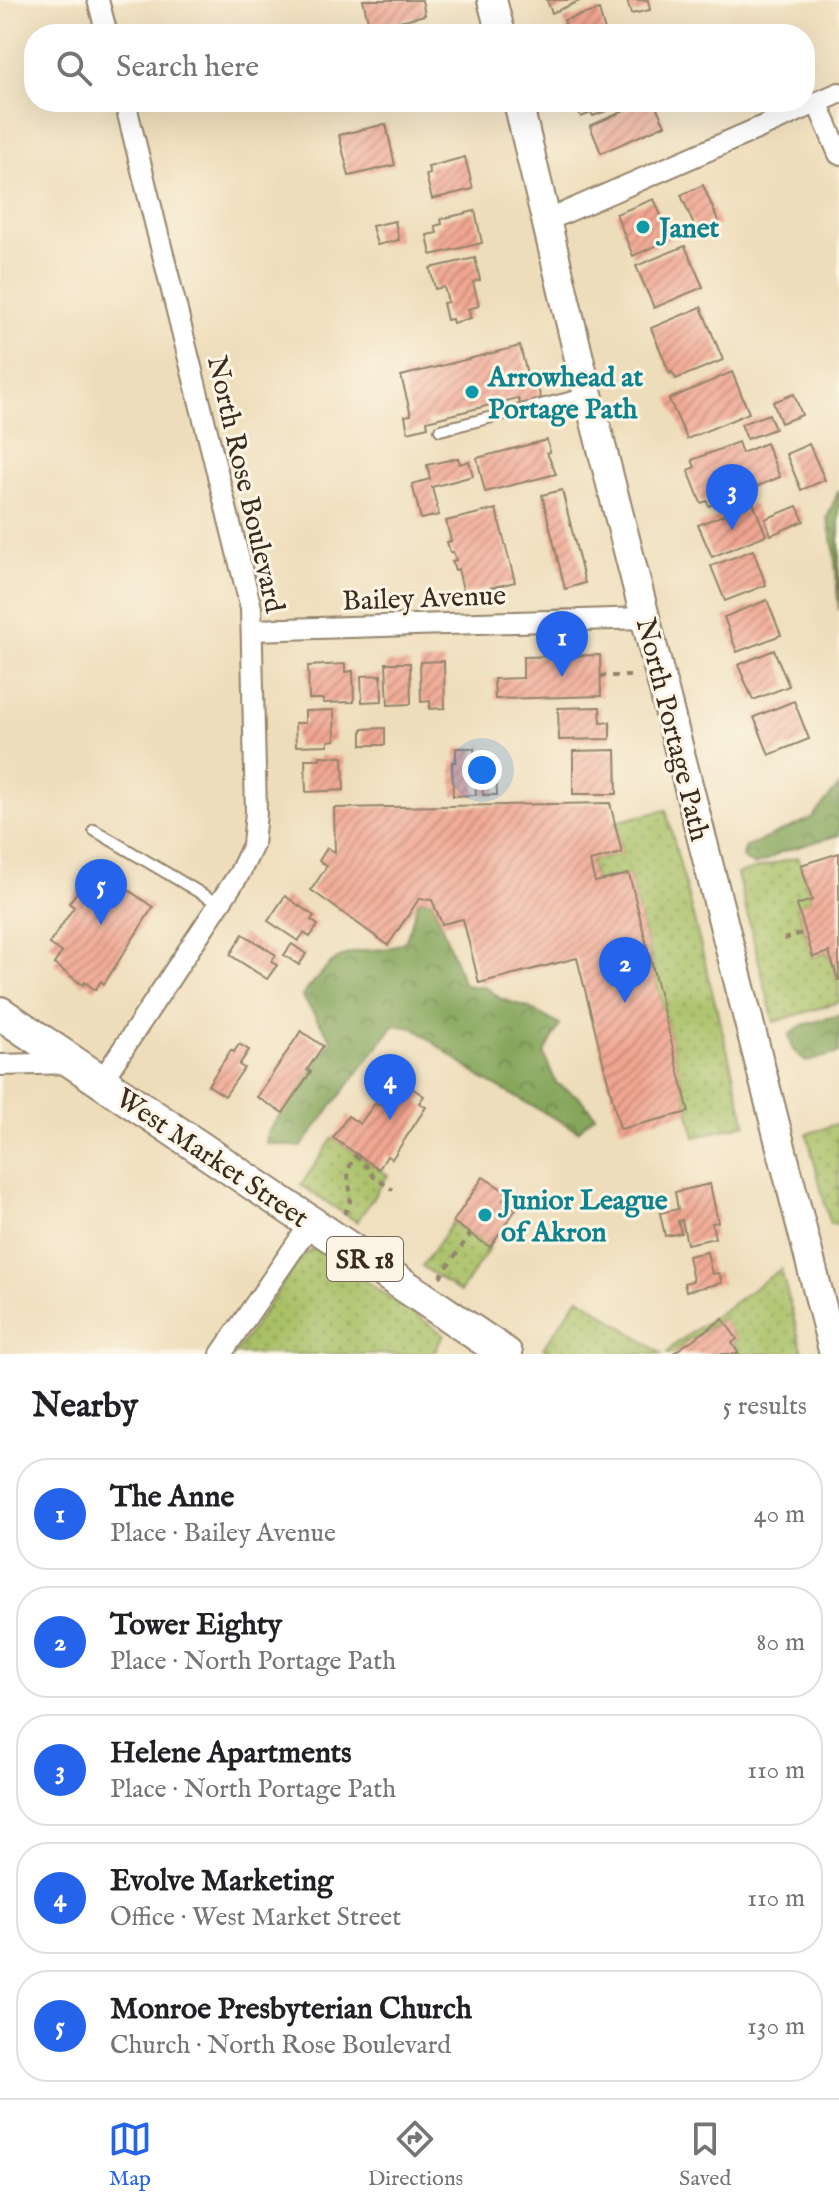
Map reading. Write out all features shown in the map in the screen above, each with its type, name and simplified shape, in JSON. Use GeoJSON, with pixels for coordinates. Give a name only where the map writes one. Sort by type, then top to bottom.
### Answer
{"type":"FeatureCollection","features":[{"type":"Feature","properties":{"kind":"main road"},"geometry":{"type":"LineString","coordinates":[[492,0],[498,24]]}},
{"type":"Feature","properties":{"kind":"main road","name":"North Portage Path"},"geometry":{"type":"LineString","coordinates":[[521,112],[588,394],[834,1354]]}},
{"type":"Feature","properties":{"kind":"main road","name":"West Market Street"},"geometry":{"type":"LineString","coordinates":[[0,1013],[506,1354]]}},
{"type":"Feature","properties":{"kind":"street"},"geometry":{"type":"LineString","coordinates":[[98,0],[104,24]]}},
{"type":"Feature","properties":{"kind":"street"},"geometry":{"type":"LineString","coordinates":[[839,93],[817,102],[839,154]]}},
{"type":"Feature","properties":{"kind":"street","name":"North Rose Boulevard"},"geometry":{"type":"LineString","coordinates":[[101,1082],[219,904],[249,855],[255,832],[251,608],[128,112]]}},
{"type":"Feature","properties":{"kind":"street"},"geometry":{"type":"LineString","coordinates":[[548,220],[794,112]]}},
{"type":"Feature","properties":{"kind":"street","name":"Bailey Avenue"},"geometry":{"type":"LineString","coordinates":[[253,630],[645,618]]}},
{"type":"Feature","properties":{"kind":"street"},"geometry":{"type":"LineString","coordinates":[[0,1065],[73,1063]]}},
{"type":"Feature","properties":{"kind":"street"},"geometry":{"type":"LineString","coordinates":[[221,1354],[311,1223]]}},
{"type":"Feature","properties":{"kind":"lane"},"geometry":{"type":"LineString","coordinates":[[440,430],[588,394]]}},
{"type":"Feature","properties":{"kind":"lane"},"geometry":{"type":"LineString","coordinates":[[94,830],[219,904]]}},
{"type":"Feature","properties":{"kind":"path"},"geometry":{"type":"LineString","coordinates":[[600,676],[631,676]]}},
{"type":"Feature","properties":{"kind":"path"},"geometry":{"type":"LineString","coordinates":[[784,939],[805,932]]}},
{"type":"Feature","properties":{"kind":"path"},"geometry":{"type":"LineString","coordinates":[[344,1214],[351,1197],[347,1173],[356,1155],[374,1177],[393,1190]]}},
{"type":"Feature","properties":{"kind":"path"},"geometry":{"type":"LineString","coordinates":[[439,1279],[471,1233]]}},
{"type":"Feature","properties":{"kind":"green space"},"geometry":{"type":"Polygon","coordinates":[[[839,490],[839,611],[834,548],[827,518],[839,490]]]}},
{"type":"Feature","properties":{"kind":"green space"},"geometry":{"type":"Polygon","coordinates":[[[839,786],[839,835],[781,852],[753,865],[742,857],[746,847],[812,818],[839,786]]]}},
{"type":"Feature","properties":{"kind":"green space"},"geometry":{"type":"Polygon","coordinates":[[[666,810],[746,1124],[695,1137],[629,874],[595,882],[590,861],[622,853],[615,822],[666,810]]]}},
{"type":"Feature","properties":{"kind":"green space"},"geometry":{"type":"Polygon","coordinates":[[[798,857],[812,900],[797,906],[813,957],[829,952],[839,982],[839,1002],[774,1022],[737,874],[798,857]]]}},
{"type":"Feature","properties":{"kind":"green space"},"geometry":{"type":"Polygon","coordinates":[[[419,899],[432,900],[464,985],[487,988],[501,999],[527,1007],[560,1025],[544,1054],[556,1083],[579,1097],[595,1115],[578,1131],[481,1078],[414,1028],[394,1025],[301,1147],[266,1143],[267,1133],[332,1041],[302,996],[339,958],[356,952],[386,949],[406,940],[419,899]]]}},
{"type":"Feature","properties":{"kind":"green space"},"geometry":{"type":"Polygon","coordinates":[[[839,1015],[839,1053],[806,1062],[793,1050],[789,1035],[803,1025],[839,1015]]]}},
{"type":"Feature","properties":{"kind":"green space"},"geometry":{"type":"Polygon","coordinates":[[[839,1123],[839,1224],[830,1224],[807,1134],[839,1123]]]}},
{"type":"Feature","properties":{"kind":"green space"},"geometry":{"type":"Polygon","coordinates":[[[333,1138],[388,1175],[357,1222],[301,1185],[333,1138]]]}},
{"type":"Feature","properties":{"kind":"green space"},"geometry":{"type":"Polygon","coordinates":[[[453,1222],[490,1247],[460,1292],[422,1266],[453,1222]]]}},
{"type":"Feature","properties":{"kind":"green space"},"geometry":{"type":"Polygon","coordinates":[[[316,1248],[444,1334],[433,1354],[235,1354],[301,1257],[316,1248]]]}},
{"type":"Feature","properties":{"kind":"green space"},"geometry":{"type":"Polygon","coordinates":[[[781,1269],[803,1354],[739,1354],[732,1343],[737,1339],[722,1319],[682,1345],[676,1354],[667,1354],[673,1346],[781,1269]]]}},
{"type":"Feature","properties":{"kind":"green space"},"geometry":{"type":"Polygon","coordinates":[[[579,1297],[662,1354],[553,1354],[543,1348],[579,1297]]]}},
{"type":"Feature","properties":{"kind":"building"},"geometry":{"type":"Polygon","coordinates":[[[363,0],[422,0],[425,15],[387,24],[369,24],[363,0]]]}},
{"type":"Feature","properties":{"kind":"building"},"geometry":{"type":"Polygon","coordinates":[[[547,0],[582,0],[552,13],[547,0]]]}},
{"type":"Feature","properties":{"kind":"building"},"geometry":{"type":"Polygon","coordinates":[[[627,0],[648,0],[650,10],[631,14],[627,0]]]}},
{"type":"Feature","properties":{"kind":"building"},"geometry":{"type":"Polygon","coordinates":[[[599,10],[603,24],[565,24],[564,20],[599,10]]]}},
{"type":"Feature","properties":{"kind":"building"},"geometry":{"type":"Polygon","coordinates":[[[579,112],[604,112],[593,116],[591,113],[581,117],[579,112]]]}},
{"type":"Feature","properties":{"kind":"building"},"geometry":{"type":"Polygon","coordinates":[[[622,112],[659,112],[665,125],[601,153],[590,126],[622,112]]]}},
{"type":"Feature","properties":{"kind":"building"},"geometry":{"type":"Polygon","coordinates":[[[386,124],[395,165],[349,176],[339,135],[386,124]]]}},
{"type":"Feature","properties":{"kind":"building"},"geometry":{"type":"Polygon","coordinates":[[[465,157],[473,189],[432,199],[426,175],[430,174],[428,167],[465,157]]]}},
{"type":"Feature","properties":{"kind":"building"},"geometry":{"type":"Polygon","coordinates":[[[703,185],[720,225],[698,235],[681,195],[703,185]]]}},
{"type":"Feature","properties":{"kind":"building","name":"Janet"},"geometry":{"type":"Polygon","coordinates":[[[654,199],[671,239],[633,256],[616,214],[654,199]]]}},
{"type":"Feature","properties":{"kind":"building"},"geometry":{"type":"Polygon","coordinates":[[[475,211],[482,243],[431,255],[427,235],[437,233],[435,226],[442,224],[441,219],[475,211]]]}},
{"type":"Feature","properties":{"kind":"building"},"geometry":{"type":"Polygon","coordinates":[[[395,221],[399,240],[377,245],[372,226],[395,221]]]}},
{"type":"Feature","properties":{"kind":"building"},"geometry":{"type":"Polygon","coordinates":[[[685,246],[703,287],[654,308],[636,266],[685,246]]]}},
{"type":"Feature","properties":{"kind":"building"},"geometry":{"type":"Polygon","coordinates":[[[475,258],[480,280],[473,282],[479,306],[468,309],[471,318],[453,323],[452,319],[447,320],[443,303],[448,302],[444,287],[435,289],[430,268],[475,258]]]}},
{"type":"Feature","properties":{"kind":"building"},"geometry":{"type":"Polygon","coordinates":[[[701,307],[723,360],[676,379],[672,372],[670,374],[651,328],[701,307]]]}},
{"type":"Feature","properties":{"kind":"building","name":"Arrowhead at Portage Path"},"geometry":{"type":"Polygon","coordinates":[[[520,346],[530,386],[537,384],[541,399],[520,404],[518,398],[427,421],[428,427],[408,432],[405,416],[411,415],[401,376],[520,346]]]}},
{"type":"Feature","properties":{"kind":"building"},"geometry":{"type":"Polygon","coordinates":[[[732,372],[749,413],[687,439],[669,399],[732,372]]]}},
{"type":"Feature","properties":{"kind":"building"},"geometry":{"type":"Polygon","coordinates":[[[794,394],[802,415],[781,423],[773,402],[794,394]]]}},
{"type":"Feature","properties":{"kind":"building"},"geometry":{"type":"Polygon","coordinates":[[[769,414],[775,429],[747,439],[741,424],[769,414]]]}},
{"type":"Feature","properties":{"kind":"building"},"geometry":{"type":"Polygon","coordinates":[[[547,440],[550,452],[547,453],[556,474],[485,492],[477,458],[547,440]]]}},
{"type":"Feature","properties":{"kind":"building"},"geometry":{"type":"Polygon","coordinates":[[[738,442],[742,453],[766,443],[780,477],[709,506],[707,501],[701,503],[688,470],[695,467],[692,460],[738,442]]]}},
{"type":"Feature","properties":{"kind":"building"},"geometry":{"type":"Polygon","coordinates":[[[809,444],[825,480],[801,490],[786,454],[809,444]]]}},
{"type":"Feature","properties":{"kind":"building"},"geometry":{"type":"Polygon","coordinates":[[[458,458],[460,464],[469,461],[473,476],[432,487],[439,515],[421,519],[412,484],[430,479],[427,465],[458,458]]]}},
{"type":"Feature","properties":{"kind":"building"},"geometry":{"type":"Polygon","coordinates":[[[562,490],[585,583],[565,589],[542,495],[562,490]]]}},
{"type":"Feature","properties":{"kind":"building"},"geometry":{"type":"Polygon","coordinates":[[[753,503],[766,535],[712,557],[698,525],[753,503]]]}},
{"type":"Feature","properties":{"kind":"building"},"geometry":{"type":"Polygon","coordinates":[[[797,506],[804,521],[771,535],[765,519],[797,506]]]}},
{"type":"Feature","properties":{"kind":"building"},"geometry":{"type":"Polygon","coordinates":[[[496,509],[515,582],[464,594],[458,569],[455,570],[452,561],[456,560],[447,542],[451,541],[446,521],[496,509]]]}},
{"type":"Feature","properties":{"kind":"building"},"geometry":{"type":"Polygon","coordinates":[[[753,550],[766,585],[725,601],[711,566],[753,550]]]}},
{"type":"Feature","properties":{"kind":"building"},"geometry":{"type":"Polygon","coordinates":[[[767,600],[781,635],[737,652],[724,617],[767,600]]]}},
{"type":"Feature","properties":{"kind":"building"},"geometry":{"type":"Polygon","coordinates":[[[774,650],[789,686],[753,700],[738,665],[774,650]]]}},
{"type":"Feature","properties":{"kind":"building"},"geometry":{"type":"Polygon","coordinates":[[[600,655],[601,696],[495,699],[494,679],[523,678],[523,657],[600,655]]]}},
{"type":"Feature","properties":{"kind":"building"},"geometry":{"type":"Polygon","coordinates":[[[444,661],[445,708],[430,709],[430,701],[421,702],[420,662],[444,661]]]}},
{"type":"Feature","properties":{"kind":"building"},"geometry":{"type":"Polygon","coordinates":[[[386,663],[410,663],[411,704],[388,705],[386,663]]]}},
{"type":"Feature","properties":{"kind":"building"},"geometry":{"type":"Polygon","coordinates":[[[345,664],[345,672],[353,671],[354,702],[323,703],[323,699],[309,699],[308,666],[345,664]]]}},
{"type":"Feature","properties":{"kind":"building"},"geometry":{"type":"Polygon","coordinates":[[[381,675],[382,701],[362,702],[361,676],[381,675]]]}},
{"type":"Feature","properties":{"kind":"building"},"geometry":{"type":"Polygon","coordinates":[[[794,701],[809,739],[769,755],[754,717],[794,701]]]}},
{"type":"Feature","properties":{"kind":"building"},"geometry":{"type":"Polygon","coordinates":[[[600,707],[601,723],[610,722],[610,739],[559,740],[558,708],[600,707]]]}},
{"type":"Feature","properties":{"kind":"building"},"geometry":{"type":"Polygon","coordinates":[[[334,710],[335,740],[328,741],[328,745],[296,746],[295,723],[305,723],[305,711],[334,710]]]}},
{"type":"Feature","properties":{"kind":"building"},"geometry":{"type":"Polygon","coordinates":[[[385,728],[385,745],[362,745],[362,729],[385,728]]]}},
{"type":"Feature","properties":{"kind":"building"},"geometry":{"type":"Polygon","coordinates":[[[456,748],[474,748],[475,762],[481,762],[481,770],[496,770],[497,795],[483,795],[482,781],[475,782],[476,795],[453,796],[452,762],[456,762],[456,748]]]}},
{"type":"Feature","properties":{"kind":"building"},"geometry":{"type":"Polygon","coordinates":[[[616,750],[617,794],[573,794],[573,751],[616,750]]]}},
{"type":"Feature","properties":{"kind":"building"},"geometry":{"type":"Polygon","coordinates":[[[320,756],[343,757],[344,790],[306,792],[305,759],[320,759],[320,756]]]}},
{"type":"Feature","properties":{"kind":"building"},"geometry":{"type":"Polygon","coordinates":[[[610,803],[622,853],[590,861],[592,871],[595,882],[629,874],[689,1112],[620,1129],[577,958],[479,983],[463,919],[442,924],[432,900],[419,899],[388,945],[311,890],[327,866],[319,861],[327,848],[335,852],[334,808],[610,803]]]}},
{"type":"Feature","properties":{"kind":"building"},"geometry":{"type":"Polygon","coordinates":[[[839,853],[838,980],[829,952],[813,957],[797,905],[812,900],[801,865],[839,853]]]}},
{"type":"Feature","properties":{"kind":"building"},"geometry":{"type":"Polygon","coordinates":[[[95,867],[153,907],[104,984],[101,981],[95,990],[54,964],[62,952],[49,944],[74,907],[69,903],[95,867]]]}},
{"type":"Feature","properties":{"kind":"building"},"geometry":{"type":"Polygon","coordinates":[[[285,896],[314,916],[311,920],[318,925],[310,937],[304,933],[298,941],[268,921],[285,896]]]}},
{"type":"Feature","properties":{"kind":"building"},"geometry":{"type":"Polygon","coordinates":[[[243,934],[276,955],[271,962],[277,965],[267,979],[230,955],[243,934]]]}},
{"type":"Feature","properties":{"kind":"building"},"geometry":{"type":"Polygon","coordinates":[[[292,944],[306,954],[299,965],[284,955],[292,944]]]}},
{"type":"Feature","properties":{"kind":"building"},"geometry":{"type":"Polygon","coordinates":[[[301,1031],[323,1046],[307,1070],[311,1072],[283,1113],[257,1097],[301,1031]]]}},
{"type":"Feature","properties":{"kind":"building"},"geometry":{"type":"Polygon","coordinates":[[[239,1044],[249,1050],[239,1065],[244,1068],[225,1096],[208,1085],[231,1050],[234,1052],[239,1044]]]}},
{"type":"Feature","properties":{"kind":"building"},"geometry":{"type":"Polygon","coordinates":[[[397,1078],[424,1096],[419,1103],[426,1107],[392,1159],[387,1156],[379,1169],[333,1138],[348,1116],[360,1124],[375,1103],[379,1105],[397,1078]]]}},
{"type":"Feature","properties":{"kind":"building","name":"Junior League of Akron"},"geometry":{"type":"Polygon","coordinates":[[[483,1177],[508,1193],[503,1200],[516,1209],[490,1247],[453,1222],[483,1177]]]}},
{"type":"Feature","properties":{"kind":"building"},"geometry":{"type":"Polygon","coordinates":[[[710,1184],[718,1222],[712,1223],[715,1238],[687,1244],[682,1220],[678,1221],[681,1233],[665,1236],[660,1213],[678,1209],[675,1192],[710,1184]]]}},
{"type":"Feature","properties":{"kind":"building"},"geometry":{"type":"Polygon","coordinates":[[[707,1252],[712,1274],[719,1273],[722,1283],[686,1291],[684,1283],[693,1281],[688,1256],[707,1252]]]}},
{"type":"Feature","properties":{"kind":"building"},"geometry":{"type":"Polygon","coordinates":[[[723,1319],[737,1339],[732,1343],[739,1354],[672,1354],[723,1319]]]}},
{"type":"Feature","properties":{"kind":"place","name":"Janet"},"geometry":{"type":"Point","coordinates":[643,227]}},
{"type":"Feature","properties":{"kind":"place","name":"Arrowhead at Portage Path"},"geometry":{"type":"Point","coordinates":[472,392]}},
{"type":"Feature","properties":{"kind":"place","name":"Helene Apartments"},"geometry":{"type":"Point","coordinates":[732,530]}},
{"type":"Feature","properties":{"kind":"place","name":"The Anne"},"geometry":{"type":"Point","coordinates":[562,677]}},
{"type":"Feature","properties":{"kind":"place","name":"Monroe Presbyterian Church"},"geometry":{"type":"Point","coordinates":[101,925]}},
{"type":"Feature","properties":{"kind":"place","name":"Tower Eighty"},"geometry":{"type":"Point","coordinates":[625,1003]}},
{"type":"Feature","properties":{"kind":"place","name":"Evolve Marketing"},"geometry":{"type":"Point","coordinates":[390,1120]}},
{"type":"Feature","properties":{"kind":"place","name":"Junior League of Akron"},"geometry":{"type":"Point","coordinates":[485,1215]}}]}
